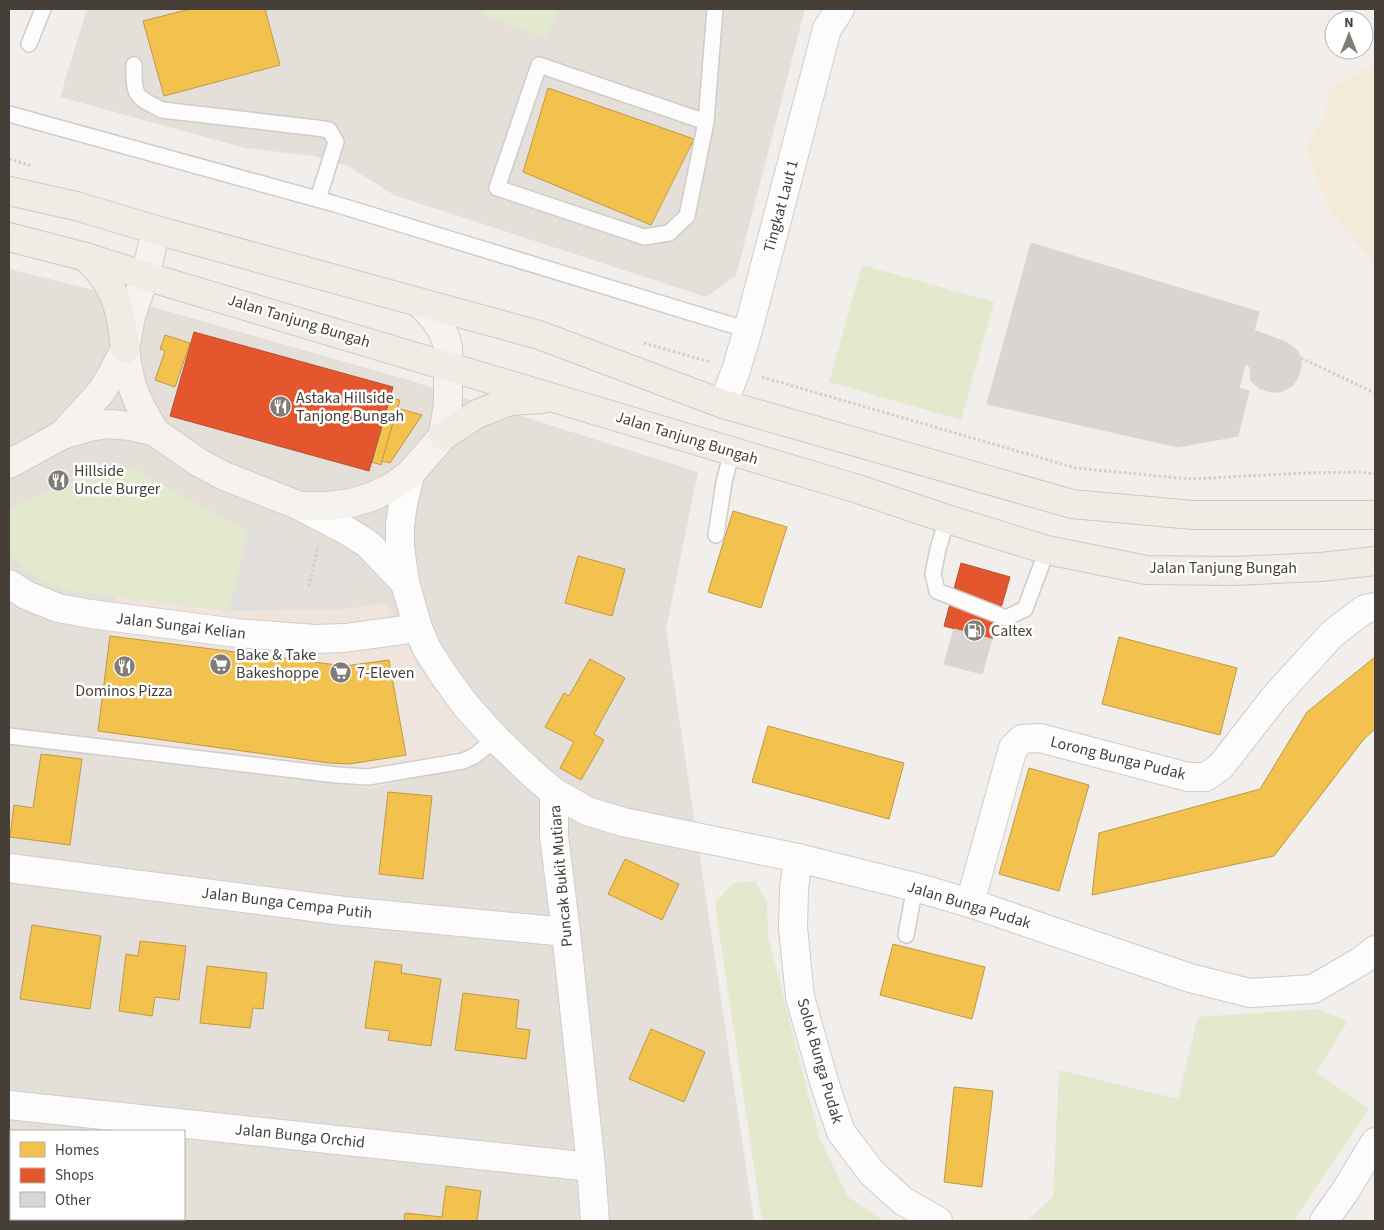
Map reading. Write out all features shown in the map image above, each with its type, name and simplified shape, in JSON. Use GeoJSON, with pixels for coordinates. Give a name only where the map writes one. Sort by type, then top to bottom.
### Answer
{"type":"FeatureCollection","features":[{"type":"Feature","properties":{"kind":"main road"},"geometry":{"type":"LineString","coordinates":[[9,191],[76,206],[156,230],[539,335],[723,404],[1072,504],[1194,515],[1375,515]]}},
{"type":"Feature","properties":{"kind":"main road","name":"Jalan Tanjung Bungah"},"geometry":{"type":"LineString","coordinates":[[9,237],[86,257],[732,451],[858,489],[1047,550],[1146,570],[1234,571],[1321,567],[1375,561]]}},
{"type":"Feature","properties":{"kind":"main road"},"geometry":{"type":"LineString","coordinates":[[86,257],[105,278],[115,298],[122,317],[125,349]]}},
{"type":"Feature","properties":{"kind":"main road"},"geometry":{"type":"LineString","coordinates":[[443,436],[478,414],[510,402],[553,398]]}},
{"type":"Feature","properties":{"kind":"street","name":"Tingkat Laut 1"},"geometry":{"type":"LineString","coordinates":[[723,404],[748,330],[827,29],[840,9]]}},
{"type":"Feature","properties":{"kind":"street"},"geometry":{"type":"LineString","coordinates":[[62,435],[101,392],[125,349],[131,316],[145,276],[156,230]]}},
{"type":"Feature","properties":{"kind":"street"},"geometry":{"type":"LineString","coordinates":[[9,464],[62,435],[89,427],[109,424],[130,426],[155,432],[198,462],[224,476],[300,506],[328,506],[351,503],[371,496],[392,487],[410,474],[443,436],[448,404],[448,346],[443,332],[436,321],[420,303]]}},
{"type":"Feature","properties":{"kind":"street"},"geometry":{"type":"LineString","coordinates":[[125,349],[135,393],[155,432]]}},
{"type":"Feature","properties":{"kind":"street","name":"Puncak Bukit Mutiara"},"geometry":{"type":"LineString","coordinates":[[410,474],[400,525],[400,547],[405,583],[418,628],[427,649],[467,707],[496,739],[554,792],[554,836],[566,932],[595,1221]]}},
{"type":"Feature","properties":{"kind":"street","name":"Puncak Bukit Mutiara"},"geometry":{"type":"LineString","coordinates":[[300,506],[368,544],[405,583]]}},
{"type":"Feature","properties":{"kind":"street","name":"Jalan Sungai Kelian"},"geometry":{"type":"LineString","coordinates":[[9,584],[26,595],[58,608],[224,632],[315,639],[345,638],[418,628]]}},
{"type":"Feature","properties":{"kind":"street","name":"Lorong Bunga Pudak"},"geometry":{"type":"LineString","coordinates":[[970,903],[1012,748],[1022,739],[1040,738],[1188,777],[1206,777],[1221,766],[1274,698],[1332,634],[1365,609],[1375,607]]}},
{"type":"Feature","properties":{"kind":"street","name":"Jalan Bunga Pudak"},"geometry":{"type":"LineString","coordinates":[[554,792],[587,810],[623,822],[798,858],[915,887],[970,903],[1190,978],[1250,993],[1312,989],[1362,961],[1375,950]]}},
{"type":"Feature","properties":{"kind":"street","name":"Solok Bunga Pudak"},"geometry":{"type":"LineString","coordinates":[[798,858],[794,889],[793,928],[800,997],[825,1085],[841,1132],[872,1172],[903,1202],[938,1221]]}},
{"type":"Feature","properties":{"kind":"street","name":"Jalan Bunga Cempa Putih"},"geometry":{"type":"LineString","coordinates":[[9,868],[344,911],[566,932]]}},
{"type":"Feature","properties":{"kind":"street","name":"Jalan Bunga Orchid"},"geometry":{"type":"LineString","coordinates":[[9,1105],[591,1167]]}},
{"type":"Feature","properties":{"kind":"street"},"geometry":{"type":"LineString","coordinates":[[1324,1221],[1346,1190],[1375,1142]]}},
{"type":"Feature","properties":{"kind":"lane"},"geometry":{"type":"LineString","coordinates":[[30,44],[42,9]]}},
{"type":"Feature","properties":{"kind":"lane"},"geometry":{"type":"LineString","coordinates":[[706,122],[538,65],[497,188],[644,237],[669,233],[688,216],[706,122],[716,9]]}},
{"type":"Feature","properties":{"kind":"lane"},"geometry":{"type":"LineString","coordinates":[[134,64],[134,87],[142,100],[162,110],[329,130],[336,142],[318,199]]}},
{"type":"Feature","properties":{"kind":"lane"},"geometry":{"type":"LineString","coordinates":[[9,114],[318,199],[748,330]]}},
{"type":"Feature","properties":{"kind":"lane"},"geometry":{"type":"LineString","coordinates":[[716,535],[724,482],[732,451]]}},
{"type":"Feature","properties":{"kind":"lane"},"geometry":{"type":"LineString","coordinates":[[947,519],[933,574],[937,591],[1006,618],[1025,609],[1047,550]]}},
{"type":"Feature","properties":{"kind":"lane"},"geometry":{"type":"LineString","coordinates":[[9,736],[337,775],[368,777],[463,761],[474,756],[496,739]]}},
{"type":"Feature","properties":{"kind":"lane"},"geometry":{"type":"LineString","coordinates":[[906,935],[915,887]]}},
{"type":"Feature","properties":{"kind":"path"},"geometry":{"type":"LineString","coordinates":[[9,159],[38,168]]}},
{"type":"Feature","properties":{"kind":"path"},"geometry":{"type":"LineString","coordinates":[[641,342],[1076,468],[1190,479],[1306,473],[1359,472],[1375,474]]}},
{"type":"Feature","properties":{"kind":"path"},"geometry":{"type":"LineString","coordinates":[[1301,358],[1375,393]]}},
{"type":"Feature","properties":{"kind":"path"},"geometry":{"type":"LineString","coordinates":[[309,586],[317,555]]}},
{"type":"Feature","properties":{"kind":"shaded area"},"geometry":{"type":"Polygon","coordinates":[[[87,9],[805,9],[736,276],[706,297],[394,195],[348,166],[314,156],[245,148],[60,97],[87,9]]]}},
{"type":"Feature","properties":{"kind":"shaded area"},"geometry":{"type":"Polygon","coordinates":[[[9,269],[86,288],[405,379],[698,472],[666,629],[754,1221],[9,1221],[9,269]]]}},
{"type":"Feature","properties":{"kind":"shaded area"},"geometry":{"type":"Polygon","coordinates":[[[248,531],[342,565],[345,570],[348,606],[344,609],[228,611],[248,531]]]}},
{"type":"Feature","properties":{"kind":"shaded area"},"geometry":{"type":"Polygon","coordinates":[[[116,596],[228,611],[344,609],[387,603],[419,668],[492,754],[475,766],[372,788],[94,756],[116,596]]]}},
{"type":"Feature","properties":{"kind":"green space"},"geometry":{"type":"Polygon","coordinates":[[[486,9],[558,9],[546,39],[484,15],[486,9]]]}},
{"type":"Feature","properties":{"kind":"green space"},"geometry":{"type":"Polygon","coordinates":[[[862,265],[994,302],[961,420],[829,382],[862,265]]]}},
{"type":"Feature","properties":{"kind":"green space"},"geometry":{"type":"Polygon","coordinates":[[[121,466],[139,471],[190,501],[248,531],[228,611],[63,589],[42,581],[9,555],[9,509],[104,468],[121,466]]]}},
{"type":"Feature","properties":{"kind":"green space"},"geometry":{"type":"Polygon","coordinates":[[[755,881],[767,903],[768,936],[819,1137],[848,1197],[884,1221],[762,1221],[715,903],[733,883],[755,881]]]}},
{"type":"Feature","properties":{"kind":"green space"},"geometry":{"type":"Polygon","coordinates":[[[1318,1009],[1348,1021],[1316,1072],[1369,1109],[1293,1221],[1027,1221],[1053,1197],[1059,1070],[1178,1099],[1198,1017],[1318,1009]]]}},
{"type":"Feature","properties":{"kind":"sand"},"geometry":{"type":"Polygon","coordinates":[[[1375,64],[1375,264],[1331,212],[1305,144],[1323,121],[1329,89],[1375,64]]]}},
{"type":"Feature","properties":{"kind":"building: Homes"},"geometry":{"type":"Polygon","coordinates":[[[190,9],[265,9],[280,65],[164,96],[143,21],[190,9]]]}},
{"type":"Feature","properties":{"kind":"building: Homes"},"geometry":{"type":"Polygon","coordinates":[[[548,88],[694,139],[651,225],[523,172],[548,88]]]}},
{"type":"Feature","properties":{"kind":"building: Homes"},"geometry":{"type":"Polygon","coordinates":[[[165,335],[190,343],[175,387],[155,380],[165,351],[160,349],[165,335]]]}},
{"type":"Feature","properties":{"kind":"building: Homes"},"geometry":{"type":"Polygon","coordinates":[[[390,398],[400,400],[381,465],[372,462],[390,398]]]}},
{"type":"Feature","properties":{"kind":"building: Homes"},"geometry":{"type":"Polygon","coordinates":[[[397,408],[422,415],[390,463],[382,461],[397,408]]]}},
{"type":"Feature","properties":{"kind":"building: Homes"},"geometry":{"type":"Polygon","coordinates":[[[733,511],[787,527],[761,608],[708,592],[733,511]]]}},
{"type":"Feature","properties":{"kind":"building: Homes"},"geometry":{"type":"Polygon","coordinates":[[[578,556],[625,569],[612,616],[565,603],[578,556]]]}},
{"type":"Feature","properties":{"kind":"building: Homes"},"geometry":{"type":"Polygon","coordinates":[[[110,636],[345,666],[389,660],[406,755],[350,764],[329,763],[98,731],[110,636]]]}},
{"type":"Feature","properties":{"kind":"building: Homes"},"geometry":{"type":"Polygon","coordinates":[[[1119,637],[1237,668],[1220,735],[1102,704],[1119,637]]]}},
{"type":"Feature","properties":{"kind":"building: Homes"},"geometry":{"type":"Polygon","coordinates":[[[1375,657],[1375,729],[1364,739],[1274,856],[1092,895],[1099,833],[1260,789],[1307,712],[1375,657]]]}},
{"type":"Feature","properties":{"kind":"building: Homes"},"geometry":{"type":"Polygon","coordinates":[[[590,659],[625,678],[594,734],[604,740],[581,780],[560,768],[574,742],[545,727],[564,693],[569,696],[590,659]]]}},
{"type":"Feature","properties":{"kind":"building: Homes"},"geometry":{"type":"Polygon","coordinates":[[[768,726],[904,763],[889,819],[752,782],[768,726]]]}},
{"type":"Feature","properties":{"kind":"building: Homes"},"geometry":{"type":"Polygon","coordinates":[[[41,754],[82,759],[70,845],[10,837],[14,805],[33,808],[41,754]]]}},
{"type":"Feature","properties":{"kind":"building: Homes"},"geometry":{"type":"Polygon","coordinates":[[[1029,768],[1089,785],[1059,891],[999,874],[1029,768]]]}},
{"type":"Feature","properties":{"kind":"building: Homes"},"geometry":{"type":"Polygon","coordinates":[[[388,792],[432,796],[423,879],[379,874],[388,792]]]}},
{"type":"Feature","properties":{"kind":"building: Homes"},"geometry":{"type":"Polygon","coordinates":[[[625,859],[679,884],[662,920],[608,894],[625,859]]]}},
{"type":"Feature","properties":{"kind":"building: Homes"},"geometry":{"type":"Polygon","coordinates":[[[32,925],[101,936],[90,1009],[20,999],[32,925]]]}},
{"type":"Feature","properties":{"kind":"building: Homes"},"geometry":{"type":"Polygon","coordinates":[[[140,941],[186,946],[179,1000],[155,997],[152,1016],[119,1011],[126,954],[138,956],[140,941]]]}},
{"type":"Feature","properties":{"kind":"building: Homes"},"geometry":{"type":"Polygon","coordinates":[[[893,944],[985,967],[972,1019],[880,995],[893,944]]]}},
{"type":"Feature","properties":{"kind":"building: Homes"},"geometry":{"type":"Polygon","coordinates":[[[375,961],[402,965],[401,973],[441,979],[431,1046],[388,1040],[390,1031],[365,1028],[375,961]]]}},
{"type":"Feature","properties":{"kind":"building: Homes"},"geometry":{"type":"Polygon","coordinates":[[[207,966],[267,973],[263,1009],[253,1008],[250,1028],[200,1023],[207,966]]]}},
{"type":"Feature","properties":{"kind":"building: Homes"},"geometry":{"type":"Polygon","coordinates":[[[463,993],[519,1000],[516,1028],[530,1030],[526,1059],[455,1050],[463,993]]]}},
{"type":"Feature","properties":{"kind":"building: Homes"},"geometry":{"type":"Polygon","coordinates":[[[651,1029],[705,1052],[684,1102],[629,1079],[651,1029]]]}},
{"type":"Feature","properties":{"kind":"building: Homes"},"geometry":{"type":"Polygon","coordinates":[[[954,1087],[993,1091],[982,1187],[944,1182],[954,1087]]]}},
{"type":"Feature","properties":{"kind":"building: Homes"},"geometry":{"type":"Polygon","coordinates":[[[446,1186],[481,1191],[477,1221],[404,1221],[405,1213],[442,1217],[446,1186]]]}},
{"type":"Feature","properties":{"kind":"building: Shops","name":"Astaka Hillside Tanjong Bungah"},"geometry":{"type":"Polygon","coordinates":[[[194,332],[393,387],[369,471],[170,416],[194,332]]]}},
{"type":"Feature","properties":{"kind":"building: Shops"},"geometry":{"type":"Polygon","coordinates":[[[961,563],[1010,577],[992,639],[944,626],[961,563]]]}},
{"type":"Feature","properties":{"kind":"building: Other"},"geometry":{"type":"Polygon","coordinates":[[[1031,243],[1259,312],[1239,388],[1249,391],[1238,436],[1178,447],[987,404],[1031,243]]]}},
{"type":"Feature","properties":{"kind":"building: Other"},"geometry":{"type":"Polygon","coordinates":[[[1254,330],[1286,342],[1297,350],[1301,358],[1301,368],[1292,386],[1281,392],[1271,392],[1259,388],[1251,381],[1250,367],[1245,364],[1254,330]]]}},
{"type":"Feature","properties":{"kind":"building: Other"},"geometry":{"type":"Polygon","coordinates":[[[954,629],[992,639],[982,674],[944,664],[954,629]]]}},
{"type":"Feature","properties":{"kind":"place","name":"Astaka Hillside Tanjong Bungah"},"geometry":{"type":"Point","coordinates":[280,407]}},
{"type":"Feature","properties":{"kind":"place","name":"Hillside Uncle Burger"},"geometry":{"type":"Point","coordinates":[58,480]}},
{"type":"Feature","properties":{"kind":"place","name":"Caltex"},"geometry":{"type":"Point","coordinates":[975,631]}},
{"type":"Feature","properties":{"kind":"place","name":"Bake & Take Bakeshoppe"},"geometry":{"type":"Point","coordinates":[220,664]}},
{"type":"Feature","properties":{"kind":"place","name":"Dominos Pizza"},"geometry":{"type":"Point","coordinates":[124,667]}},
{"type":"Feature","properties":{"kind":"place","name":"7-Eleven"},"geometry":{"type":"Point","coordinates":[341,673]}}]}
